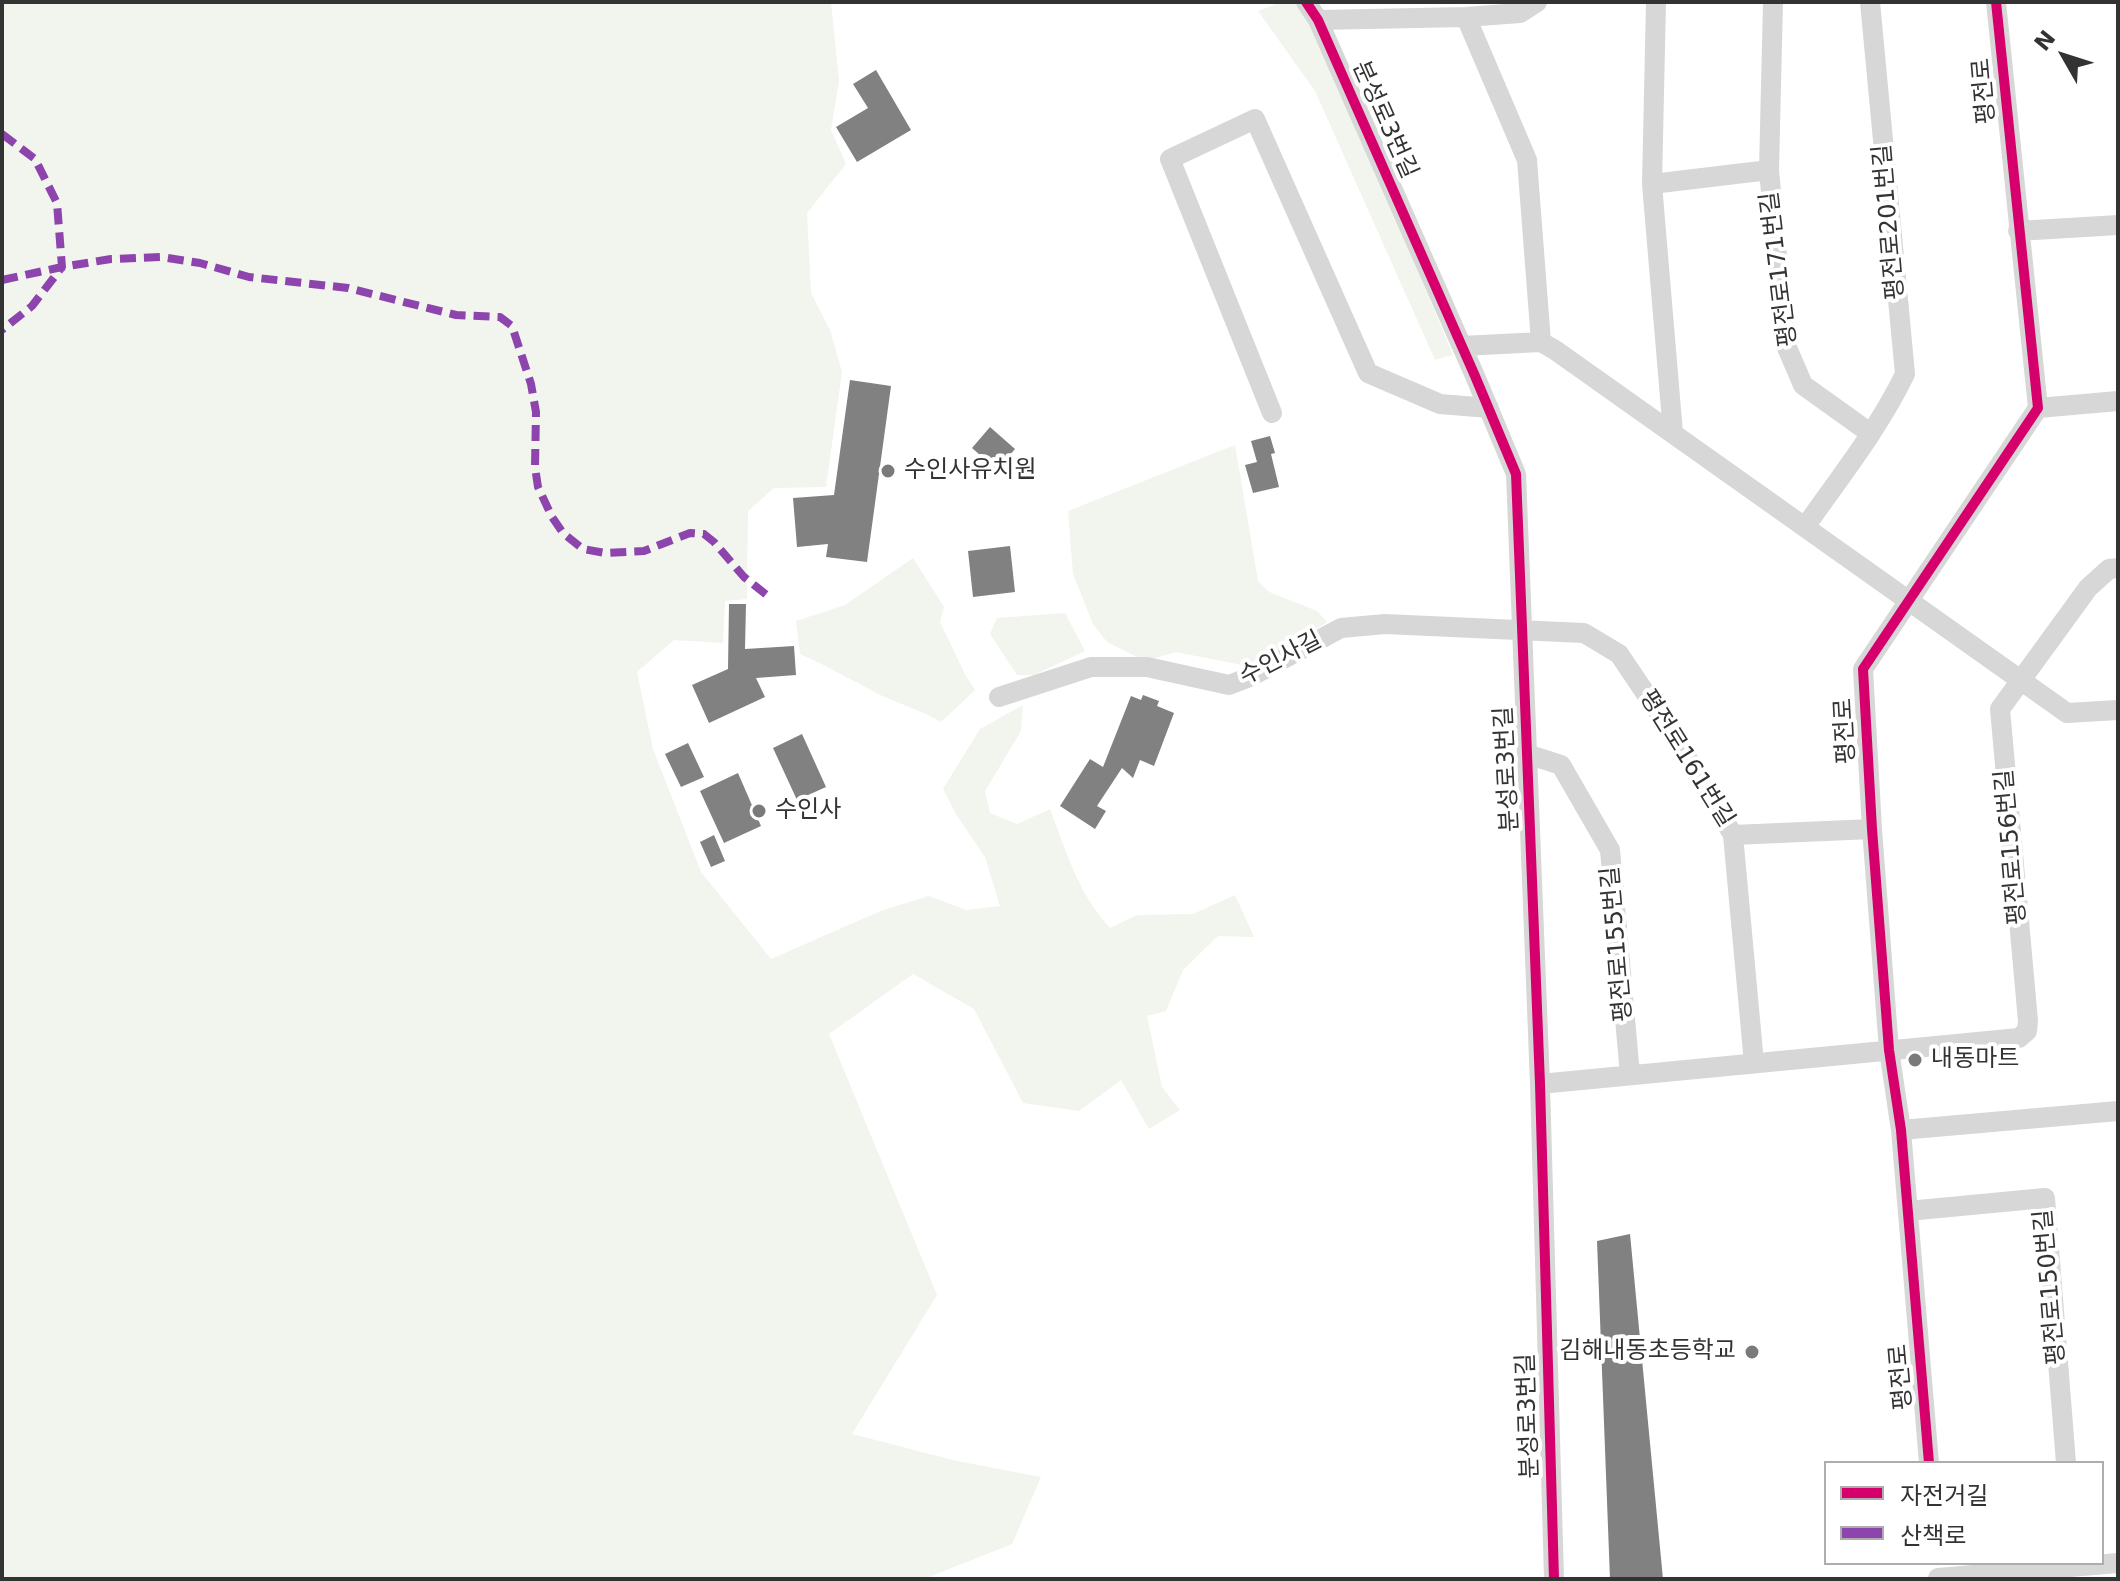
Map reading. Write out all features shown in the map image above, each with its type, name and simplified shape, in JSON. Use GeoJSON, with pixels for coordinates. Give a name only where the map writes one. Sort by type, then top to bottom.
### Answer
{"type":"FeatureCollection","features":[{"type":"Feature","properties":{"kind":"street","name":"분성로3번길"},"geometry":{"type":"LineString","coordinates":[[1306,2],[1318,20],[1516,474],[1540,1084],[1554,1579]]}},
{"type":"Feature","properties":{"kind":"street"},"geometry":{"type":"LineString","coordinates":[[1656,2],[1652,184],[1673,433]]}},
{"type":"Feature","properties":{"kind":"street","name":"평전로171번길"},"geometry":{"type":"LineString","coordinates":[[1773,2],[1769,170],[1785,343],[1803,385],[1870,433]]}},
{"type":"Feature","properties":{"kind":"street","name":"평전로201번길"},"geometry":{"type":"LineString","coordinates":[[1870,2],[1905,374],[1896,394],[1870,433]]}},
{"type":"Feature","properties":{"kind":"street","name":"평전로"},"geometry":{"type":"LineString","coordinates":[[1929,1461],[1901,1130],[1889,1050],[1863,669],[2038,408],[1996,2]]}},
{"type":"Feature","properties":{"kind":"street"},"geometry":{"type":"LineString","coordinates":[[1318,20],[1376,10],[1466,17],[1520,13],[1534,3]]}},
{"type":"Feature","properties":{"kind":"street"},"geometry":{"type":"LineString","coordinates":[[1466,17],[1527,160],[1541,342]]}},
{"type":"Feature","properties":{"kind":"street"},"geometry":{"type":"LineString","coordinates":[[1272,413],[1170,159],[1255,119],[1368,373],[1440,404],[1489,408]]}},
{"type":"Feature","properties":{"kind":"street"},"geometry":{"type":"LineString","coordinates":[[1652,184],[1769,170]]}},
{"type":"Feature","properties":{"kind":"street"},"geometry":{"type":"LineString","coordinates":[[2018,231],[2118,225]]}},
{"type":"Feature","properties":{"kind":"street"},"geometry":{"type":"LineString","coordinates":[[1462,346],[1541,342],[2067,713],[2118,710]]}},
{"type":"Feature","properties":{"kind":"street"},"geometry":{"type":"LineString","coordinates":[[2038,408],[2118,401]]}},
{"type":"Feature","properties":{"kind":"street"},"geometry":{"type":"LineString","coordinates":[[1805,527],[1870,433]]}},
{"type":"Feature","properties":{"kind":"street","name":"평전로156번길"},"geometry":{"type":"LineString","coordinates":[[1889,1050],[2011,1040],[2027,1031],[2000,709],[2088,588],[2109,569],[2118,568]]}},
{"type":"Feature","properties":{"kind":"street","name":"수인사길"},"geometry":{"type":"LineString","coordinates":[[999,697],[1091,667],[1147,667],[1229,685],[1341,628],[1385,624],[1521,631]]}},
{"type":"Feature","properties":{"kind":"street","name":"평전로161번길"},"geometry":{"type":"LineString","coordinates":[[1521,631],[1584,633],[1619,654],[1671,731],[1733,835],[1872,829]]}},
{"type":"Feature","properties":{"kind":"street","name":"평전로155번길"},"geometry":{"type":"LineString","coordinates":[[1527,754],[1561,765],[1610,850],[1630,1075]]}},
{"type":"Feature","properties":{"kind":"street"},"geometry":{"type":"LineString","coordinates":[[1733,835],[1754,1063]]}},
{"type":"Feature","properties":{"kind":"street"},"geometry":{"type":"LineString","coordinates":[[1540,1084],[1889,1050]]}},
{"type":"Feature","properties":{"kind":"street"},"geometry":{"type":"LineString","coordinates":[[1901,1130],[2118,1111]]}},
{"type":"Feature","properties":{"kind":"street","name":"평전로150번길"},"geometry":{"type":"LineString","coordinates":[[1908,1211],[2045,1198],[2066,1461]]}},
{"type":"Feature","properties":{"kind":"street"},"geometry":{"type":"LineString","coordinates":[[1938,1579],[2074,1565]]}},
{"type":"Feature","properties":{"kind":"shaded area"},"geometry":{"type":"Polygon","coordinates":[[[2,2],[831,2],[839,81],[831,130],[846,164],[807,213],[811,293],[830,330],[842,372],[826,487],[774,488],[748,511],[747,599],[725,601],[723,643],[674,640],[637,672],[653,749],[701,872],[771,959],[883,910],[929,896],[966,910],[1000,906],[985,857],[943,789],[980,729],[1023,705],[1021,731],[985,791],[990,813],[1017,824],[1050,809],[1082,887],[1110,928],[1137,915],[1193,914],[1235,895],[1254,937],[1218,936],[1183,970],[1166,1011],[1147,1016],[1162,1087],[1180,1110],[1149,1129],[1121,1080],[1079,1111],[1023,1103],[974,1009],[913,974],[829,1034],[937,1295],[852,1434],[957,1461],[1041,1477],[1012,1544],[924,1579],[2,1579],[2,2]]]}},
{"type":"Feature","properties":{"kind":"shaded area"},"geometry":{"type":"Polygon","coordinates":[[[1282,2],[1298,2],[1312,18],[1453,355],[1435,360],[1315,91],[1258,11],[1282,2]]]}},
{"type":"Feature","properties":{"kind":"shaded area"},"geometry":{"type":"Polygon","coordinates":[[[1235,445],[1258,581],[1269,592],[1317,611],[1327,622],[1257,668],[1176,652],[1145,661],[1107,642],[1093,624],[1073,574],[1068,511],[1235,445]]]}},
{"type":"Feature","properties":{"kind":"shaded area"},"geometry":{"type":"Polygon","coordinates":[[[913,558],[944,607],[940,622],[975,690],[941,722],[800,654],[796,621],[845,605],[913,558]]]}},
{"type":"Feature","properties":{"kind":"shaded area"},"geometry":{"type":"Polygon","coordinates":[[[1065,613],[1085,651],[1034,675],[1017,675],[990,634],[997,618],[1065,613]]]}},
{"type":"Feature","properties":{"kind":"building"},"geometry":{"type":"Polygon","coordinates":[[[876,70],[911,130],[857,162],[836,127],[868,108],[853,84],[876,70]]]}},
{"type":"Feature","properties":{"kind":"building"},"geometry":{"type":"Polygon","coordinates":[[[850,380],[891,386],[867,562],[826,557],[828,544],[797,547],[793,498],[834,495],[850,380]]]}},
{"type":"Feature","properties":{"kind":"building"},"geometry":{"type":"Polygon","coordinates":[[[990,427],[1015,449],[997,470],[972,448],[990,427]]]}},
{"type":"Feature","properties":{"kind":"building"},"geometry":{"type":"Polygon","coordinates":[[[1270,436],[1279,487],[1253,493],[1245,465],[1257,462],[1251,441],[1270,436]]]}},
{"type":"Feature","properties":{"kind":"building"},"geometry":{"type":"Polygon","coordinates":[[[1010,546],[1015,592],[973,597],[968,551],[1010,546]]]}},
{"type":"Feature","properties":{"kind":"building"},"geometry":{"type":"Polygon","coordinates":[[[729,604],[746,604],[745,649],[794,646],[796,675],[756,678],[765,697],[709,723],[692,685],[728,669],[729,604]]]}},
{"type":"Feature","properties":{"kind":"building"},"geometry":{"type":"Polygon","coordinates":[[[1143,695],[1159,701],[1157,706],[1174,713],[1154,766],[1140,760],[1133,778],[1122,768],[1097,806],[1106,811],[1095,829],[1060,806],[1090,759],[1103,767],[1131,696],[1141,700],[1143,695]]]}},
{"type":"Feature","properties":{"kind":"building"},"geometry":{"type":"Polygon","coordinates":[[[802,734],[826,787],[797,800],[773,748],[802,734]]]}},
{"type":"Feature","properties":{"kind":"building"},"geometry":{"type":"Polygon","coordinates":[[[688,743],[704,777],[681,787],[665,754],[688,743]]]}},
{"type":"Feature","properties":{"kind":"building"},"geometry":{"type":"Polygon","coordinates":[[[738,773],[761,826],[724,843],[700,791],[738,773]]]}},
{"type":"Feature","properties":{"kind":"building"},"geometry":{"type":"Polygon","coordinates":[[[714,835],[725,861],[711,867],[700,842],[714,835]]]}},
{"type":"Feature","properties":{"kind":"building"},"geometry":{"type":"Polygon","coordinates":[[[1630,1234],[1663,1579],[1610,1579],[1597,1241],[1630,1234]]]}},
{"type":"Feature","properties":{"kind":"marked path"},"geometry":{"type":"LineString","coordinates":[[2,134],[35,159],[57,203],[62,267],[32,306],[2,330]]}},
{"type":"Feature","properties":{"kind":"marked path"},"geometry":{"type":"LineString","coordinates":[[2,280],[111,259],[161,257],[200,263],[249,277],[348,288],[456,315],[500,317],[512,326],[531,384],[536,412],[535,467],[538,487],[563,533],[583,549],[605,553],[644,551],[690,533],[704,534],[744,577],[768,596]]}},
{"type":"Feature","properties":{"kind":"cycle path"},"geometry":{"type":"LineString","coordinates":[[1306,2],[1318,20],[1516,474],[1540,1084],[1554,1579]]}},
{"type":"Feature","properties":{"kind":"cycle path"},"geometry":{"type":"LineString","coordinates":[[1929,1461],[1901,1130],[1889,1050],[1863,669],[2038,408],[1996,2]]}},
{"type":"Feature","properties":{"kind":"place","name":"수인사유치원"},"geometry":{"type":"Point","coordinates":[888,471]}},
{"type":"Feature","properties":{"kind":"place","name":"수인사"},"geometry":{"type":"Point","coordinates":[759,811]}},
{"type":"Feature","properties":{"kind":"place","name":"내동마트"},"geometry":{"type":"Point","coordinates":[1915,1060]}},
{"type":"Feature","properties":{"kind":"place","name":"김해내동초등학교"},"geometry":{"type":"Point","coordinates":[1752,1352]}}]}
